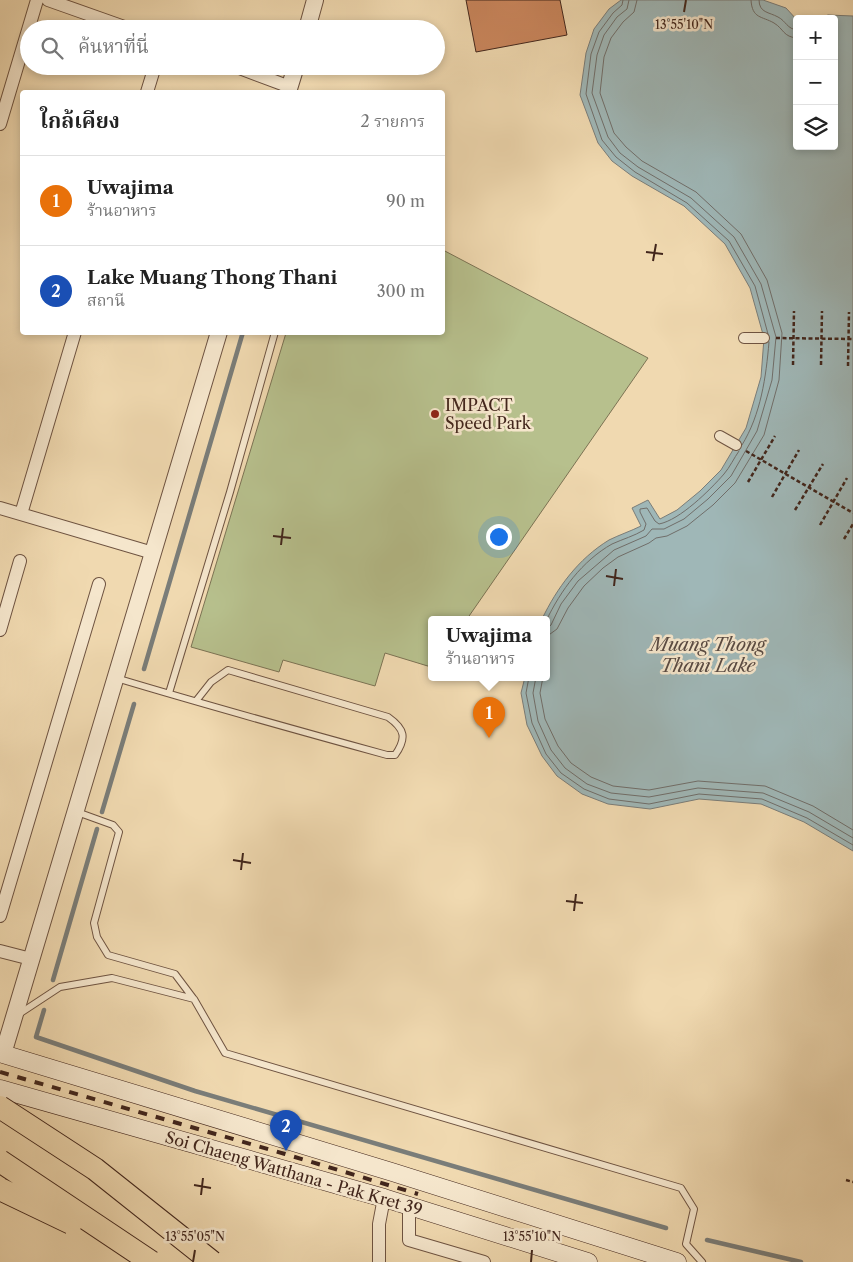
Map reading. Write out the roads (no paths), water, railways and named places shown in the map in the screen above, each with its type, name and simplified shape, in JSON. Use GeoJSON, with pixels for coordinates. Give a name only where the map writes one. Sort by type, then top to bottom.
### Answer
{"type":"FeatureCollection","features":[{"type":"Feature","properties":{"kind":"highway"},"geometry":{"type":"LineString","coordinates":[[0,1107],[95,1169],[212,1262]]}},
{"type":"Feature","properties":{"kind":"highway"},"geometry":{"type":"LineString","coordinates":[[0,1161],[151,1262]]}},
{"type":"Feature","properties":{"kind":"highway"},"geometry":{"type":"LineString","coordinates":[[0,1189],[151,1262]]}},
{"type":"Feature","properties":{"kind":"main road","name":"Soi Chaeng Watthana - Pak Kret 39"},"geometry":{"type":"LineString","coordinates":[[1,1057],[392,1172],[677,1262]]}},
{"type":"Feature","properties":{"kind":"main road","name":"Soi Chaeng Watthana - Pak Kret 39"},"geometry":{"type":"LineString","coordinates":[[0,1089],[384,1198],[588,1262]]}},
{"type":"Feature","properties":{"kind":"street"},"geometry":{"type":"LineString","coordinates":[[31,20],[37,0]]}},
{"type":"Feature","properties":{"kind":"street"},"geometry":{"type":"LineString","coordinates":[[48,0],[105,20]]}},
{"type":"Feature","properties":{"kind":"street"},"geometry":{"type":"LineString","coordinates":[[309,20],[315,0]]}},
{"type":"Feature","properties":{"kind":"street"},"geometry":{"type":"LineString","coordinates":[[0,124],[20,57]]}},
{"type":"Feature","properties":{"kind":"street"},"geometry":{"type":"LineString","coordinates":[[148,90],[152,75]]}},
{"type":"Feature","properties":{"kind":"street"},"geometry":{"type":"LineString","coordinates":[[255,75],[289,90],[293,75]]}},
{"type":"Feature","properties":{"kind":"street"},"geometry":{"type":"LineString","coordinates":[[21,514],[74,335]]}},
{"type":"Feature","properties":{"kind":"street"},"geometry":{"type":"LineString","coordinates":[[1,1057],[218,335]]}},
{"type":"Feature","properties":{"kind":"street"},"geometry":{"type":"LineString","coordinates":[[744,338],[764,338]]}},
{"type":"Feature","properties":{"kind":"street"},"geometry":{"type":"LineString","coordinates":[[720,436],[736,445]]}},
{"type":"Feature","properties":{"kind":"street"},"geometry":{"type":"LineString","coordinates":[[0,508],[153,553]]}},
{"type":"Feature","properties":{"kind":"street"},"geometry":{"type":"LineString","coordinates":[[0,630],[20,561]]}},
{"type":"Feature","properties":{"kind":"street"},"geometry":{"type":"LineString","coordinates":[[0,916],[99,584]]}},
{"type":"Feature","properties":{"kind":"street"},"geometry":{"type":"LineString","coordinates":[[0,951],[32,959]]}},
{"type":"Feature","properties":{"kind":"street"},"geometry":{"type":"LineString","coordinates":[[379,1262],[379,1224],[384,1198]]}},
{"type":"Feature","properties":{"kind":"street"},"geometry":{"type":"LineString","coordinates":[[410,1207],[408,1240],[484,1262]]}},
{"type":"Feature","properties":{"kind":"lane"},"geometry":{"type":"LineString","coordinates":[[169,693],[274,335]]}},
{"type":"Feature","properties":{"kind":"lane"},"geometry":{"type":"LineString","coordinates":[[116,678],[228,712],[387,755],[395,755],[401,747],[403,735],[399,725],[388,717],[228,670],[211,682],[196,701]]}},
{"type":"Feature","properties":{"kind":"lane"},"geometry":{"type":"LineString","coordinates":[[76,812],[113,825],[118,832],[94,923],[97,937],[108,955],[175,974],[194,999],[225,1053],[681,1188],[694,1209],[686,1244],[702,1262]]}},
{"type":"Feature","properties":{"kind":"lane"},"geometry":{"type":"LineString","coordinates":[[14,1017],[60,987],[112,978],[194,999]]}},
{"type":"Feature","properties":{"kind":"water","name":"Muang Thong Thani Lake"},"geometry":{"type":"Polygon","coordinates":[[[621,0],[763,0],[786,8],[793,16],[793,150],[838,150],[838,15],[853,16],[853,851],[804,822],[761,804],[699,799],[650,809],[608,804],[582,794],[557,776],[542,756],[527,725],[521,693],[524,681],[550,681],[550,616],[544,616],[554,596],[578,565],[588,556],[609,540],[641,526],[632,508],[648,500],[660,519],[677,510],[721,470],[746,428],[761,377],[764,338],[750,288],[725,244],[684,206],[632,176],[612,161],[598,143],[580,95],[586,53],[594,29],[609,9],[621,0]]]}},
{"type":"Feature","properties":{"kind":"waterway"},"geometry":{"type":"LineString","coordinates":[[144,669],[242,335]]}},
{"type":"Feature","properties":{"kind":"waterway"},"geometry":{"type":"LineString","coordinates":[[102,812],[134,704]]}},
{"type":"Feature","properties":{"kind":"waterway"},"geometry":{"type":"LineString","coordinates":[[53,980],[97,829]]}},
{"type":"Feature","properties":{"kind":"waterway"},"geometry":{"type":"LineString","coordinates":[[44,1010],[36,1037],[195,1091],[666,1228]]}},
{"type":"Feature","properties":{"kind":"waterway"},"geometry":{"type":"LineString","coordinates":[[707,1240],[801,1262]]}},
{"type":"Feature","properties":{"kind":"railway"},"geometry":{"type":"LineString","coordinates":[[0,1072],[418,1194]]}},
{"type":"Feature","properties":{"kind":"place","name":"IMPACT Speed Park"},"geometry":{"type":"Point","coordinates":[435,414]}},
{"type":"Feature","properties":{"kind":"place","name":"Uwajima"},"geometry":{"type":"Point","coordinates":[489,738]}},
{"type":"Feature","properties":{"kind":"place","name":"Lake Muang Thong Thani"},"geometry":{"type":"Point","coordinates":[286,1151]}}]}
